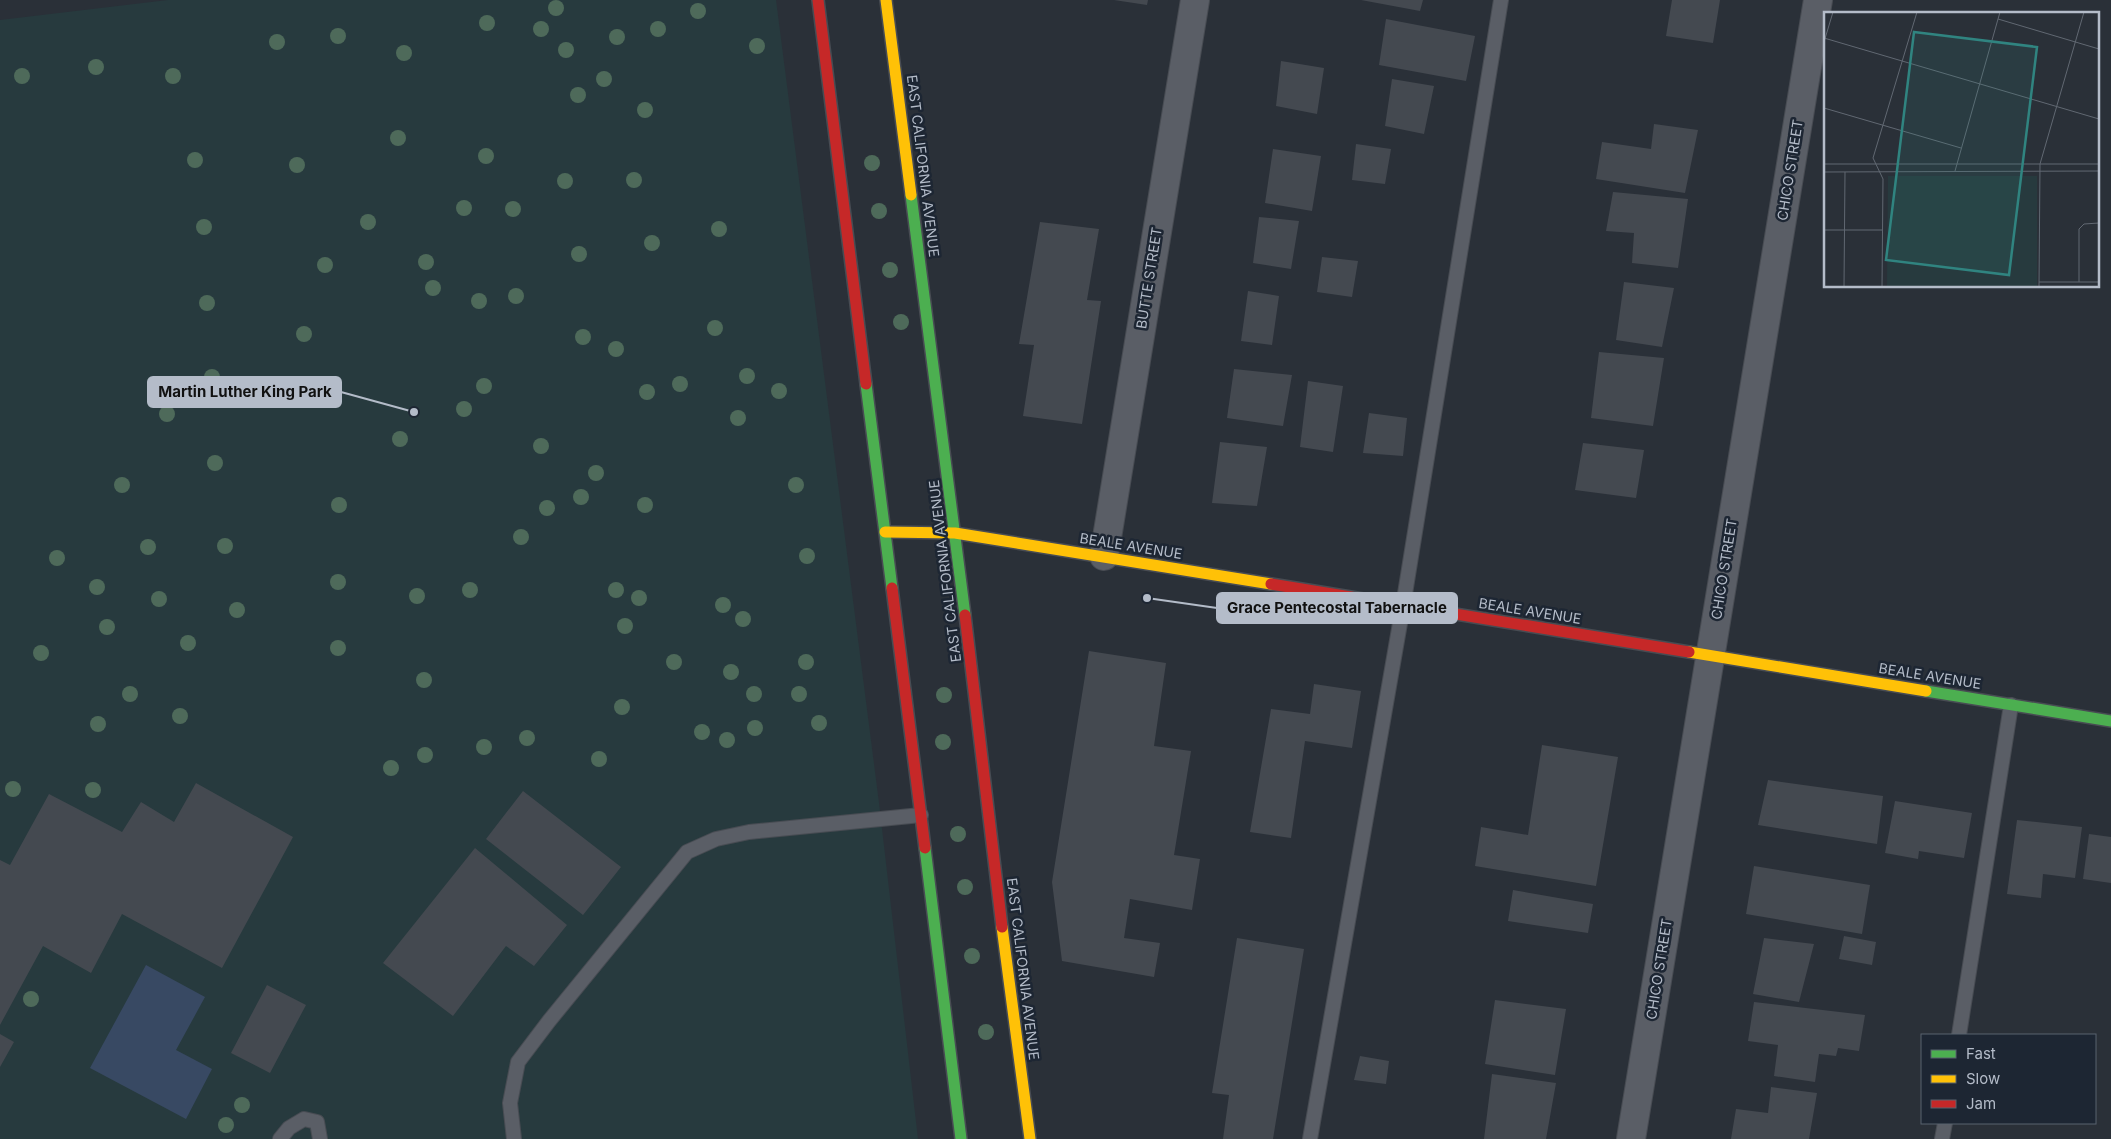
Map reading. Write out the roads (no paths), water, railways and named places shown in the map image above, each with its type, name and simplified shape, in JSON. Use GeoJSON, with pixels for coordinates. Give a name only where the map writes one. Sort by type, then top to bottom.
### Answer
{"type":"FeatureCollection","features":[{"type":"Feature","properties":{"kind":"main road"},"geometry":{"type":"LineString","coordinates":[[818,0],[962,1139]]}},
{"type":"Feature","properties":{"kind":"main road","name":"EAST CALIFORNIA AVENUE"},"geometry":{"type":"LineString","coordinates":[[886,0],[955,533],[1030,1139]]}},
{"type":"Feature","properties":{"kind":"main road","name":"BEALE AVENUE"},"geometry":{"type":"LineString","coordinates":[[885,532],[955,533],[2111,721]]}},
{"type":"Feature","properties":{"kind":"street","name":"BUTTE STREET"},"geometry":{"type":"LineString","coordinates":[[1104,556],[1195,0]]}},
{"type":"Feature","properties":{"kind":"street","name":"CHICO STREET"},"geometry":{"type":"LineString","coordinates":[[1631,1139],[1818,0]]}},
{"type":"Feature","properties":{"kind":"lane"},"geometry":{"type":"LineString","coordinates":[[1310,1139],[1403,606],[1502,0]]}},
{"type":"Feature","properties":{"kind":"lane"},"geometry":{"type":"LineString","coordinates":[[1959,1034],[2012,705]]}},
{"type":"Feature","properties":{"kind":"lane"},"geometry":{"type":"LineString","coordinates":[[514,1139],[510,1104],[518,1062],[549,1021],[687,852],[716,839],[749,832],[921,815]]}},
{"type":"Feature","properties":{"kind":"lane"},"geometry":{"type":"LineString","coordinates":[[280,1139],[288,1128],[304,1119],[317,1122],[320,1139]]}},
{"type":"Feature","properties":{"kind":"lane"},"geometry":{"type":"LineString","coordinates":[[1942,1139],[1945,1124]]}},
{"type":"Feature","properties":{"kind":"water"},"geometry":{"type":"Polygon","coordinates":[[[146,965],[205,997],[176,1050],[212,1069],[186,1119],[90,1068],[146,965]]]}},
{"type":"Feature","properties":{"kind":"place","name":"Martin Luther King Park"},"geometry":{"type":"Point","coordinates":[414,412]}},
{"type":"Feature","properties":{"kind":"place","name":"Grace Pentecostal Tabernacle"},"geometry":{"type":"Point","coordinates":[1147,598]}}]}
